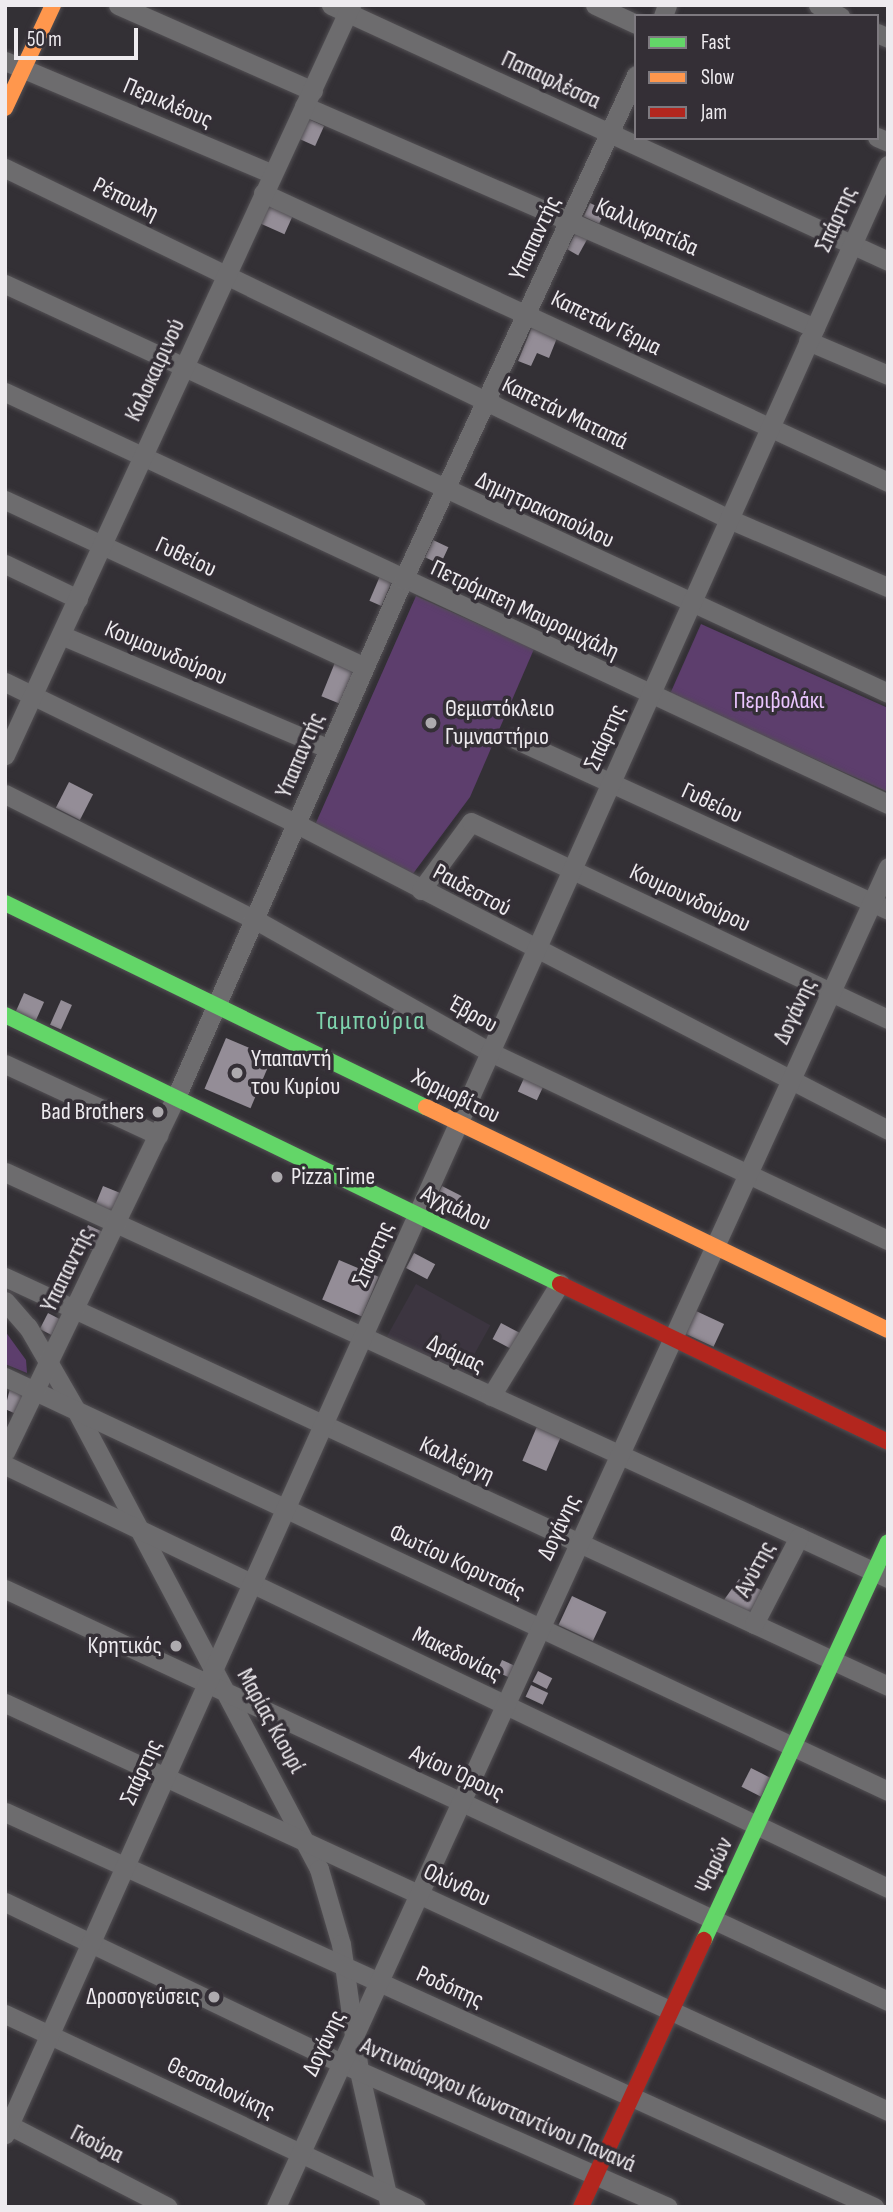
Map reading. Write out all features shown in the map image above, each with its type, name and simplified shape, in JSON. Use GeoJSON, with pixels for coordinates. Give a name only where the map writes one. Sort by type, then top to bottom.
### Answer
{"type":"FeatureCollection","features":[{"type":"Feature","properties":{"kind":"main road"},"geometry":{"type":"LineString","coordinates":[[5,108],[53,5]]}},
{"type":"Feature","properties":{"kind":"main road","name":"Χορμοβίτου"},"geometry":{"type":"LineString","coordinates":[[5,903],[888,1330]]}},
{"type":"Feature","properties":{"kind":"main road","name":"Αγχιάλου"},"geometry":{"type":"LineString","coordinates":[[5,1015],[888,1442]]}},
{"type":"Feature","properties":{"kind":"main road","name":"Ψαρών"},"geometry":{"type":"LineString","coordinates":[[581,2207],[833,1661],[881,1575],[888,1542]]}},
{"type":"Feature","properties":{"kind":"street","name":"Καλλικρατίδα"},"geometry":{"type":"LineString","coordinates":[[118,5],[811,335],[888,375]]}},
{"type":"Feature","properties":{"kind":"street"},"geometry":{"type":"LineString","coordinates":[[595,5],[634,23]]}},
{"type":"Feature","properties":{"kind":"street"},"geometry":{"type":"LineString","coordinates":[[817,5],[836,14]]}},
{"type":"Feature","properties":{"kind":"street","name":"Καλοκαιρινού"},"geometry":{"type":"LineString","coordinates":[[5,755],[309,98],[343,8]]}},
{"type":"Feature","properties":{"kind":"street","name":"Παπαφλέσσα"},"geometry":{"type":"LineString","coordinates":[[343,8],[888,261]]}},
{"type":"Feature","properties":{"kind":"street","name":"Περικλέους"},"geometry":{"type":"LineString","coordinates":[[5,61],[272,174]]}},
{"type":"Feature","properties":{"kind":"street","name":"Υπαπαντής"},"geometry":{"type":"LineString","coordinates":[[5,1452],[176,1097],[298,824],[402,580],[634,79]]}},
{"type":"Feature","properties":{"kind":"street","name":"Σπάρτης"},"geometry":{"type":"LineString","coordinates":[[7,2127],[888,165]]}},
{"type":"Feature","properties":{"kind":"street","name":"Ρέπουλη"},"geometry":{"type":"LineString","coordinates":[[5,168],[226,274]]}},
{"type":"Feature","properties":{"kind":"street","name":"Καπετάν Γέρμα"},"geometry":{"type":"LineString","coordinates":[[263,193],[527,312],[769,429],[888,482]]}},
{"type":"Feature","properties":{"kind":"street","name":"Καπετάν Ματαπά"},"geometry":{"type":"LineString","coordinates":[[226,274],[729,519],[888,587]]}},
{"type":"Feature","properties":{"kind":"street","name":"Δημητρακοπούλου"},"geometry":{"type":"LineString","coordinates":[[5,284],[184,365],[690,606],[888,694]]}},
{"type":"Feature","properties":{"kind":"street","name":"Πετρόμπεη Μαυρομιχάλη"},"geometry":{"type":"LineString","coordinates":[[5,392],[402,580],[888,804]]}},
{"type":"Feature","properties":{"kind":"street","name":"Γυθείου"},"geometry":{"type":"LineString","coordinates":[[5,500],[364,667]]}},
{"type":"Feature","properties":{"kind":"street"},"geometry":{"type":"LineString","coordinates":[[5,564],[78,599]]}},
{"type":"Feature","properties":{"kind":"street","name":"Κουμουνδούρου"},"geometry":{"type":"LineString","coordinates":[[61,635],[329,749]]}},
{"type":"Feature","properties":{"kind":"street","name":"Ραιδεστού"},"geometry":{"type":"LineString","coordinates":[[5,682],[298,824],[535,952],[888,1130]]}},
{"type":"Feature","properties":{"kind":"street","name":"Γυθείου"},"geometry":{"type":"LineString","coordinates":[[515,739],[880,907]]}},
{"type":"Feature","properties":{"kind":"street","name":"Έβρου"},"geometry":{"type":"LineString","coordinates":[[5,794],[254,919],[490,1052],[888,1240]]}},
{"type":"Feature","properties":{"kind":"street","name":"Κουμουνδούρου"},"geometry":{"type":"LineString","coordinates":[[421,890],[471,822],[888,1020]]}},
{"type":"Feature","properties":{"kind":"street","name":"Δογάνης"},"geometry":{"type":"LineString","coordinates":[[276,2207],[300,2153],[350,2067],[354,2037],[831,992],[880,907],[888,867]]}},
{"type":"Feature","properties":{"kind":"street"},"geometry":{"type":"LineString","coordinates":[[5,1064],[158,1135]]}},
{"type":"Feature","properties":{"kind":"street","name":"Δράμας"},"geometry":{"type":"LineString","coordinates":[[5,1172],[881,1575]]}},
{"type":"Feature","properties":{"kind":"street","name":"Καλλέργη"},"geometry":{"type":"LineString","coordinates":[[5,1278],[888,1686]]}},
{"type":"Feature","properties":{"kind":"street"},"geometry":{"type":"LineString","coordinates":[[491,1396],[560,1283]]}},
{"type":"Feature","properties":{"kind":"street","name":"Μαρίας Κιουρί"},"geometry":{"type":"LineString","coordinates":[[5,1301],[49,1362],[76,1410],[210,1676],[228,1692],[306,1841],[344,1966],[354,2037]]}},
{"type":"Feature","properties":{"kind":"street","name":"Φωτίου Κορυτσάς"},"geometry":{"type":"LineString","coordinates":[[5,1377],[888,1791]]}},
{"type":"Feature","properties":{"kind":"street","name":"Μακεδονίας"},"geometry":{"type":"LineString","coordinates":[[5,1465],[888,1888]]}},
{"type":"Feature","properties":{"kind":"street","name":"Ανύτης"},"geometry":{"type":"LineString","coordinates":[[754,1624],[799,1537]]}},
{"type":"Feature","properties":{"kind":"street"},"geometry":{"type":"LineString","coordinates":[[5,1588],[210,1676]]}},
{"type":"Feature","properties":{"kind":"street","name":"Αγίου Όρους"},"geometry":{"type":"LineString","coordinates":[[228,1692],[888,2001]]}},
{"type":"Feature","properties":{"kind":"street","name":"Ολύνθου"},"geometry":{"type":"LineString","coordinates":[[5,1703],[888,2111]]}},
{"type":"Feature","properties":{"kind":"street","name":"Ροδόπης"},"geometry":{"type":"LineString","coordinates":[[5,1812],[874,2207]]}},
{"type":"Feature","properties":{"kind":"street","name":"Αντιναύαρχου Κωνσταντίνου Πανανά"},"geometry":{"type":"LineString","coordinates":[[5,1902],[92,1941],[350,2067],[597,2173],[668,2207]]}},
{"type":"Feature","properties":{"kind":"street","name":"Θεσσαλονίκης"},"geometry":{"type":"LineString","coordinates":[[5,2014],[300,2153],[387,2199],[416,2207]]}},
{"type":"Feature","properties":{"kind":"street"},"geometry":{"type":"LineString","coordinates":[[350,2067],[387,2199]]}},
{"type":"Feature","properties":{"kind":"street","name":"Γκούρα"},"geometry":{"type":"LineString","coordinates":[[7,2127],[169,2207]]}},
{"type":"Feature","properties":{"kind":"shaded area"},"geometry":{"type":"Polygon","coordinates":[[[416,1284],[490,1325],[461,1378],[387,1336],[416,1284]]]}},
{"type":"Feature","properties":{"kind":"green space","name":"Θεμιστόκλειο Γυμναστήριο"},"geometry":{"type":"Polygon","coordinates":[[[416,596],[534,649],[470,797],[412,875],[315,825],[416,596]]]}},
{"type":"Feature","properties":{"kind":"green space","name":"Περιβολάκι"},"geometry":{"type":"Polygon","coordinates":[[[701,624],[888,708],[888,792],[670,694],[701,624]]]}},
{"type":"Feature","properties":{"kind":"green space"},"geometry":{"type":"Polygon","coordinates":[[[5,1331],[26,1360],[27,1373],[5,1364],[5,1331]]]}},
{"type":"Feature","properties":{"kind":"building"},"geometry":{"type":"Polygon","coordinates":[[[304,117],[324,126],[315,146],[295,137],[304,117]]]}},
{"type":"Feature","properties":{"kind":"building"},"geometry":{"type":"Polygon","coordinates":[[[266,202],[293,214],[284,234],[257,222],[266,202]]]}},
{"type":"Feature","properties":{"kind":"building"},"geometry":{"type":"Polygon","coordinates":[[[590,203],[605,210],[599,224],[584,217],[590,203]]]}},
{"type":"Feature","properties":{"kind":"building"},"geometry":{"type":"Polygon","coordinates":[[[578,229],[589,235],[578,255],[567,249],[578,229]]]}},
{"type":"Feature","properties":{"kind":"building"},"geometry":{"type":"Polygon","coordinates":[[[532,327],[557,338],[549,358],[537,353],[531,366],[518,361],[532,327]]]}},
{"type":"Feature","properties":{"kind":"building"},"geometry":{"type":"Polygon","coordinates":[[[433,540],[448,547],[440,564],[425,557],[433,540]]]}},
{"type":"Feature","properties":{"kind":"building"},"geometry":{"type":"Polygon","coordinates":[[[380,576],[392,581],[381,606],[369,601],[380,576]]]}},
{"type":"Feature","properties":{"kind":"building"},"geometry":{"type":"Polygon","coordinates":[[[336,660],[356,668],[342,704],[321,696],[336,660]]]}},
{"type":"Feature","properties":{"kind":"building"},"geometry":{"type":"Polygon","coordinates":[[[69,782],[93,794],[80,820],[56,808],[69,782]]]}},
{"type":"Feature","properties":{"kind":"building"},"geometry":{"type":"Polygon","coordinates":[[[24,993],[44,1002],[34,1024],[14,1015],[24,993]]]}},
{"type":"Feature","properties":{"kind":"building"},"geometry":{"type":"Polygon","coordinates":[[[61,1000],[72,1005],[61,1030],[50,1025],[61,1000]]]}},
{"type":"Feature","properties":{"kind":"building"},"geometry":{"type":"Polygon","coordinates":[[[394,1009],[407,1015],[399,1032],[386,1026],[394,1009]]]}},
{"type":"Feature","properties":{"kind":"building","name":"Υπαπαντή του Κυρίου"},"geometry":{"type":"Polygon","coordinates":[[[226,1038],[272,1058],[251,1108],[205,1089],[226,1038]]]}},
{"type":"Feature","properties":{"kind":"building"},"geometry":{"type":"Polygon","coordinates":[[[525,1076],[544,1085],[537,1100],[518,1091],[525,1076]]]}},
{"type":"Feature","properties":{"kind":"building"},"geometry":{"type":"Polygon","coordinates":[[[103,1186],[125,1195],[118,1214],[96,1205],[103,1186]]]}},
{"type":"Feature","properties":{"kind":"building"},"geometry":{"type":"Polygon","coordinates":[[[442,1186],[462,1196],[453,1213],[433,1203],[442,1186]]]}},
{"type":"Feature","properties":{"kind":"building"},"geometry":{"type":"Polygon","coordinates":[[[88,1225],[107,1234],[98,1253],[79,1244],[88,1225]]]}},
{"type":"Feature","properties":{"kind":"building"},"geometry":{"type":"Polygon","coordinates":[[[414,1253],[435,1264],[427,1279],[406,1268],[414,1253]]]}},
{"type":"Feature","properties":{"kind":"building"},"geometry":{"type":"Polygon","coordinates":[[[339,1260],[379,1277],[362,1316],[322,1300],[339,1260]]]}},
{"type":"Feature","properties":{"kind":"building"},"geometry":{"type":"Polygon","coordinates":[[[696,1311],[724,1324],[714,1347],[685,1334],[696,1311]]]}},
{"type":"Feature","properties":{"kind":"building"},"geometry":{"type":"Polygon","coordinates":[[[48,1313],[60,1319],[51,1335],[40,1329],[48,1313]]]}},
{"type":"Feature","properties":{"kind":"building"},"geometry":{"type":"Polygon","coordinates":[[[501,1323],[520,1333],[511,1349],[493,1339],[501,1323]]]}},
{"type":"Feature","properties":{"kind":"building"},"geometry":{"type":"Polygon","coordinates":[[[10,1388],[24,1394],[16,1414],[5,1409],[10,1388]]]}},
{"type":"Feature","properties":{"kind":"building"},"geometry":{"type":"Polygon","coordinates":[[[538,1424],[562,1434],[546,1471],[522,1461],[538,1424]]]}},
{"type":"Feature","properties":{"kind":"building"},"geometry":{"type":"Polygon","coordinates":[[[739,1579],[763,1591],[751,1617],[721,1604],[739,1579]]]}},
{"type":"Feature","properties":{"kind":"building"},"geometry":{"type":"Polygon","coordinates":[[[572,1596],[606,1612],[593,1641],[558,1625],[572,1596]]]}},
{"type":"Feature","properties":{"kind":"building"},"geometry":{"type":"Polygon","coordinates":[[[502,1660],[520,1668],[515,1680],[497,1672],[502,1660]]]}},
{"type":"Feature","properties":{"kind":"building"},"geometry":{"type":"Polygon","coordinates":[[[538,1671],[552,1678],[547,1689],[533,1682],[538,1671]]]}},
{"type":"Feature","properties":{"kind":"building"},"geometry":{"type":"Polygon","coordinates":[[[531,1685],[548,1693],[543,1705],[526,1697],[531,1685]]]}},
{"type":"Feature","properties":{"kind":"building"},"geometry":{"type":"Polygon","coordinates":[[[751,1768],[771,1778],[761,1797],[741,1787],[751,1768]]]}},
{"type":"Feature","properties":{"kind":"traffic: fast"},"geometry":{"type":"LineString","coordinates":[[5,903],[426,1107]]}},
{"type":"Feature","properties":{"kind":"traffic: fast"},"geometry":{"type":"LineString","coordinates":[[5,1015],[560,1284]]}},
{"type":"Feature","properties":{"kind":"traffic: fast"},"geometry":{"type":"LineString","coordinates":[[704,1940],[888,1542]]}},
{"type":"Feature","properties":{"kind":"traffic: slow"},"geometry":{"type":"LineString","coordinates":[[5,108],[53,5]]}},
{"type":"Feature","properties":{"kind":"traffic: slow"},"geometry":{"type":"LineString","coordinates":[[426,1107],[888,1330]]}},
{"type":"Feature","properties":{"kind":"traffic: jam"},"geometry":{"type":"LineString","coordinates":[[560,1284],[888,1442]]}},
{"type":"Feature","properties":{"kind":"traffic: jam"},"geometry":{"type":"LineString","coordinates":[[581,2207],[704,1940]]}},
{"type":"Feature","properties":{"kind":"place","name":"Θεμιστόκλειο Γυμναστήριο"},"geometry":{"type":"Point","coordinates":[431,723]}},
{"type":"Feature","properties":{"kind":"place","name":"Υπαπαντή του Κυρίου"},"geometry":{"type":"Point","coordinates":[237,1073]}},
{"type":"Feature","properties":{"kind":"place","name":"Bad Brothers"},"geometry":{"type":"Point","coordinates":[158,1112]}},
{"type":"Feature","properties":{"kind":"place","name":"Pizza Time"},"geometry":{"type":"Point","coordinates":[277,1177]}},
{"type":"Feature","properties":{"kind":"place","name":"Κρητικός"},"geometry":{"type":"Point","coordinates":[176,1646]}},
{"type":"Feature","properties":{"kind":"place","name":"Δροσογεύσεις"},"geometry":{"type":"Point","coordinates":[214,1997]}},
{"type":"Feature","properties":{"kind":"district","name":"Ταμπούρια"},"geometry":{"type":"Point","coordinates":[371,1022]}}]}
